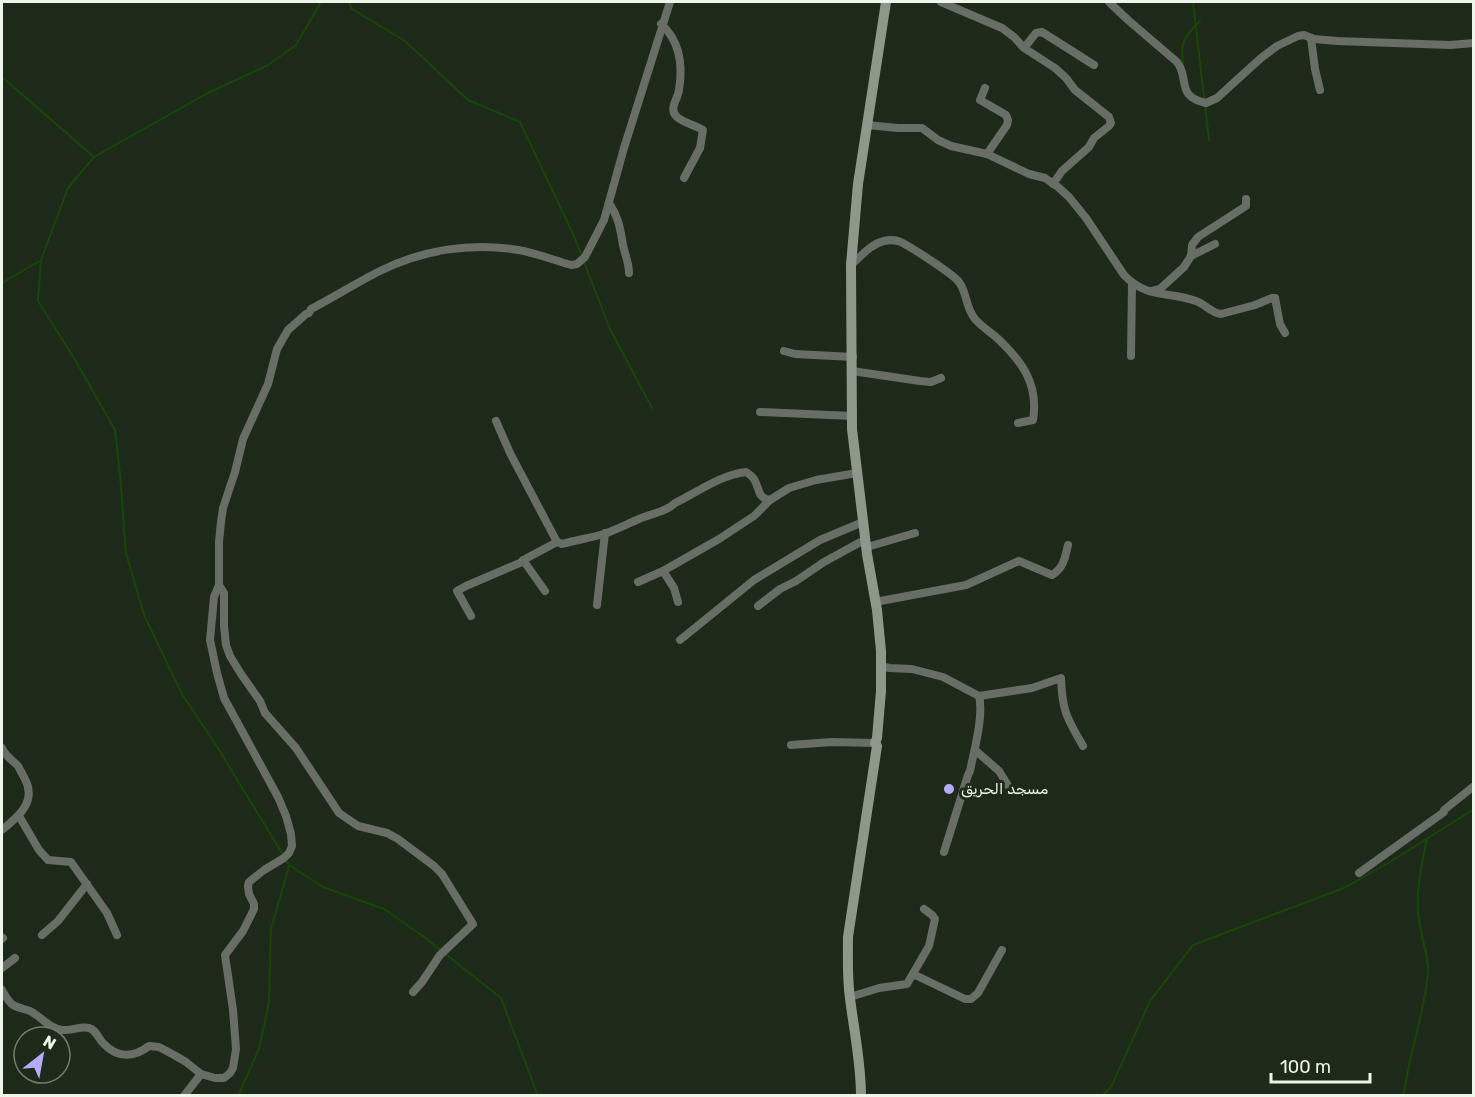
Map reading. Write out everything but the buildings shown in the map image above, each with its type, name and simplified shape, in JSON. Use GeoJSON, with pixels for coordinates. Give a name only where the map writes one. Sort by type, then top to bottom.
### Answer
{"type":"FeatureCollection","features":[{"type":"Feature","properties":{"kind":"street"},"geometry":{"type":"LineString","coordinates":[[2,990],[14,1006],[30,1011],[51,1027],[73,1030],[88,1028],[95,1031],[104,1045],[110,1049],[127,1055],[136,1055],[149,1046],[159,1047],[186,1062],[201,1074],[225,1078],[230,1073],[236,1049],[225,955],[243,931],[254,909],[249,894],[249,882],[284,858],[292,846],[291,834],[279,797],[224,698],[210,640],[214,597],[219,585],[219,542],[223,508],[236,472],[243,439],[268,384],[277,348],[288,330],[311,309],[379,271],[417,256],[460,247],[476,247],[521,250],[571,265],[577,264],[585,257],[597,235],[609,203],[669,2]]}},
{"type":"Feature","properties":{"kind":"street"},"geometry":{"type":"LineString","coordinates":[[861,1095],[861,1072],[847,962],[877,746],[875,743],[881,691],[881,666],[877,610],[863,522],[852,429],[851,265],[858,184],[886,2]]}},
{"type":"Feature","properties":{"kind":"street"},"geometry":{"type":"LineString","coordinates":[[941,2],[1002,28],[1024,48],[1055,68],[1075,90],[1108,117],[1111,123],[1109,126],[1062,171],[1053,184]]}},
{"type":"Feature","properties":{"kind":"street"},"geometry":{"type":"LineString","coordinates":[[1109,2],[1177,62],[1182,68],[1182,78],[1189,94],[1206,103],[1217,98],[1277,46],[1298,36],[1337,41],[1450,45],[1473,43]]}},
{"type":"Feature","properties":{"kind":"street"},"geometry":{"type":"LineString","coordinates":[[661,24],[675,40],[680,55],[679,92],[673,106],[674,112],[677,117],[703,130],[700,148],[684,178]]}},
{"type":"Feature","properties":{"kind":"street"},"geometry":{"type":"LineString","coordinates":[[1024,48],[1036,33],[1042,32],[1094,65]]}},
{"type":"Feature","properties":{"kind":"street"},"geometry":{"type":"LineString","coordinates":[[1311,38],[1320,90]]}},
{"type":"Feature","properties":{"kind":"street"},"geometry":{"type":"LineString","coordinates":[[985,88],[980,100],[1006,115],[1008,120],[987,154]]}},
{"type":"Feature","properties":{"kind":"street"},"geometry":{"type":"LineString","coordinates":[[867,125],[922,128],[951,146],[987,154],[1029,174],[1045,178],[1069,197],[1132,284],[1148,292],[1197,301],[1217,314],[1273,298],[1280,324],[1285,333]]}},
{"type":"Feature","properties":{"kind":"street"},"geometry":{"type":"LineString","coordinates":[[1148,292],[1160,289],[1184,267],[1191,256],[1192,245],[1198,237],[1227,217],[1242,210],[1246,206],[1246,199]]}},
{"type":"Feature","properties":{"kind":"street"},"geometry":{"type":"LineString","coordinates":[[609,203],[618,220],[629,262],[629,273]]}},
{"type":"Feature","properties":{"kind":"street"},"geometry":{"type":"LineString","coordinates":[[851,265],[876,244],[891,240],[898,241],[948,272],[958,281],[971,314],[1007,347],[1029,376],[1034,398],[1033,420],[1018,423]]}},
{"type":"Feature","properties":{"kind":"street"},"geometry":{"type":"LineString","coordinates":[[1191,256],[1215,244]]}},
{"type":"Feature","properties":{"kind":"street"},"geometry":{"type":"LineString","coordinates":[[1131,356],[1132,284]]}},
{"type":"Feature","properties":{"kind":"street"},"geometry":{"type":"LineString","coordinates":[[784,351],[795,354],[853,357]]}},
{"type":"Feature","properties":{"kind":"street"},"geometry":{"type":"LineString","coordinates":[[852,371],[931,382],[941,378]]}},
{"type":"Feature","properties":{"kind":"street"},"geometry":{"type":"LineString","coordinates":[[760,412],[852,416]]}},
{"type":"Feature","properties":{"kind":"street"},"geometry":{"type":"LineString","coordinates":[[496,421],[510,453],[557,542],[562,544],[606,533],[661,512],[713,483],[740,472],[746,472],[754,477],[760,494],[770,500]]}},
{"type":"Feature","properties":{"kind":"street"},"geometry":{"type":"LineString","coordinates":[[638,582],[694,555],[754,516],[770,500],[793,486],[857,473]]}},
{"type":"Feature","properties":{"kind":"street"},"geometry":{"type":"LineString","coordinates":[[680,640],[754,580],[820,540],[863,522]]}},
{"type":"Feature","properties":{"kind":"street"},"geometry":{"type":"LineString","coordinates":[[597,605],[606,533]]}},
{"type":"Feature","properties":{"kind":"street"},"geometry":{"type":"LineString","coordinates":[[758,606],[780,589],[824,562],[866,543],[915,533]]}},
{"type":"Feature","properties":{"kind":"street"},"geometry":{"type":"LineString","coordinates":[[471,616],[457,591],[466,585],[522,562],[557,542]]}},
{"type":"Feature","properties":{"kind":"street"},"geometry":{"type":"LineString","coordinates":[[875,602],[966,585],[1019,561],[1052,574],[1060,569],[1068,545]]}},
{"type":"Feature","properties":{"kind":"street"},"geometry":{"type":"LineString","coordinates":[[524,560],[545,591]]}},
{"type":"Feature","properties":{"kind":"street"},"geometry":{"type":"LineString","coordinates":[[663,571],[674,588],[678,602]]}},
{"type":"Feature","properties":{"kind":"street"},"geometry":{"type":"LineString","coordinates":[[219,585],[224,593],[224,626],[230,656],[260,701],[265,713],[296,748],[339,813],[358,826],[387,833],[398,839],[434,866],[442,874],[473,924],[440,955],[413,992]]}},
{"type":"Feature","properties":{"kind":"street"},"geometry":{"type":"LineString","coordinates":[[881,666],[912,669],[944,677],[979,696],[1032,688],[1061,678],[1066,716],[1083,746]]}},
{"type":"Feature","properties":{"kind":"street"},"geometry":{"type":"LineString","coordinates":[[944,852],[975,750],[979,696]]}},
{"type":"Feature","properties":{"kind":"street"},"geometry":{"type":"LineString","coordinates":[[791,745],[832,742],[875,743]]}},
{"type":"Feature","properties":{"kind":"street"},"geometry":{"type":"LineString","coordinates":[[2,748],[10,761],[18,766],[29,787],[30,796],[19,816],[2,830]]}},
{"type":"Feature","properties":{"kind":"street"},"geometry":{"type":"LineString","coordinates":[[975,750],[999,771],[1009,787]]}},
{"type":"Feature","properties":{"kind":"street"},"geometry":{"type":"LineString","coordinates":[[1359,873],[1436,818],[1473,786]]}},
{"type":"Feature","properties":{"kind":"street"},"geometry":{"type":"LineString","coordinates":[[19,816],[39,850],[48,860],[71,862],[107,913],[117,935]]}},
{"type":"Feature","properties":{"kind":"street"},"geometry":{"type":"LineString","coordinates":[[42,935],[58,921],[87,884]]}},
{"type":"Feature","properties":{"kind":"street"},"geometry":{"type":"LineString","coordinates":[[850,997],[879,988],[907,984],[928,946],[935,919],[924,909]]}},
{"type":"Feature","properties":{"kind":"street"},"geometry":{"type":"LineString","coordinates":[[913,974],[965,999],[972,999],[1002,950]]}},
{"type":"Feature","properties":{"kind":"street"},"geometry":{"type":"LineString","coordinates":[[2,968],[15,958]]}},
{"type":"Feature","properties":{"kind":"street"},"geometry":{"type":"LineString","coordinates":[[184,1095],[201,1074]]}},
{"type":"Feature","properties":{"kind":"waterway"},"geometry":{"type":"LineString","coordinates":[[283,855],[182,694],[144,615],[126,553],[115,430],[38,301],[41,260],[68,188],[94,157],[206,94],[268,65],[296,45],[321,2]]}},
{"type":"Feature","properties":{"kind":"waterway"},"geometry":{"type":"LineString","coordinates":[[349,2],[352,9],[405,41],[468,100],[520,122],[582,256]]}},
{"type":"Feature","properties":{"kind":"waterway"},"geometry":{"type":"LineString","coordinates":[[1193,2],[1209,140]]}},
{"type":"Feature","properties":{"kind":"waterway"},"geometry":{"type":"LineString","coordinates":[[1183,64],[1184,40],[1200,21]]}},
{"type":"Feature","properties":{"kind":"waterway"},"geometry":{"type":"LineString","coordinates":[[2,77],[94,157]]}},
{"type":"Feature","properties":{"kind":"waterway"},"geometry":{"type":"LineString","coordinates":[[2,283],[41,260]]}},
{"type":"Feature","properties":{"kind":"waterway"},"geometry":{"type":"LineString","coordinates":[[584,262],[610,329],[652,408]]}},
{"type":"Feature","properties":{"kind":"waterway"},"geometry":{"type":"LineString","coordinates":[[1102,1096],[1112,1085],[1150,1001],[1193,945],[1344,888],[1474,809]]}},
{"type":"Feature","properties":{"kind":"waterway"},"geometry":{"type":"LineString","coordinates":[[1404,1096],[1424,1003],[1428,972],[1418,903],[1427,839]]}},
{"type":"Feature","properties":{"kind":"waterway"},"geometry":{"type":"LineString","coordinates":[[286,860],[289,865],[323,887],[384,909],[424,937],[501,998],[538,1096]]}},
{"type":"Feature","properties":{"kind":"waterway"},"geometry":{"type":"LineString","coordinates":[[238,1096],[259,1049],[269,1002],[271,929],[289,866]]}},
{"type":"Feature","properties":{"kind":"place","name":"مسجد الحريق"},"geometry":{"type":"Point","coordinates":[949,789]}}]}
